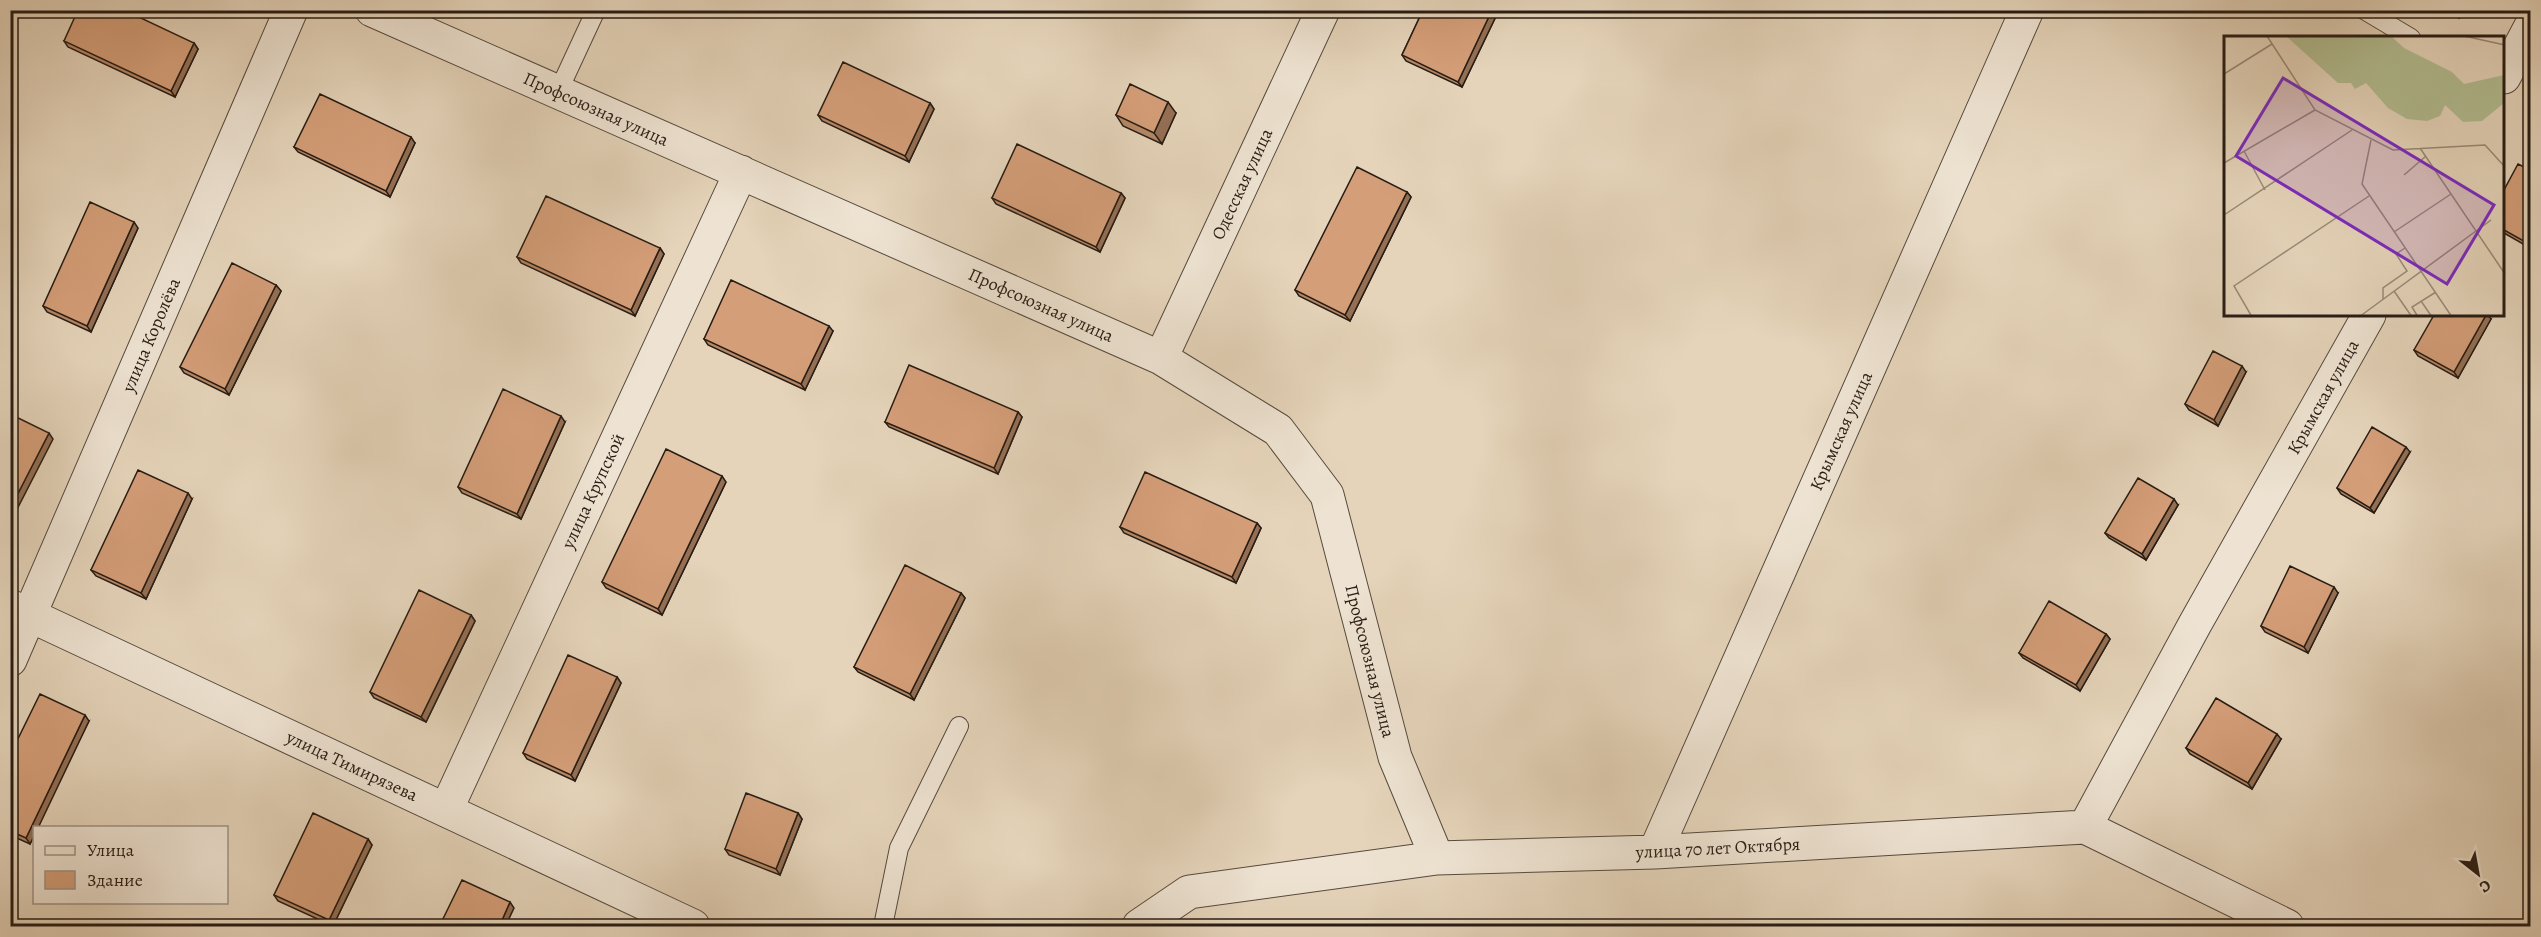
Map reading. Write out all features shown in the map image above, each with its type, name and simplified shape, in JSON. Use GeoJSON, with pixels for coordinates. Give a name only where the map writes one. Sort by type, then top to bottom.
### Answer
{"type":"FeatureCollection","features":[{"type":"Feature","properties":{"kind":"street","name":"улица Королёва"},"geometry":{"type":"LineString","coordinates":[[10,660],[20,611],[291,10]]}},
{"type":"Feature","properties":{"kind":"street","name":"Профсоюзная улица"},"geometry":{"type":"LineString","coordinates":[[372,10],[1161,358],[1278,430],[1328,495],[1395,757],[1437,858]]}},
{"type":"Feature","properties":{"kind":"street","name":"Одесская улица"},"geometry":{"type":"LineString","coordinates":[[1161,358],[1323,10]]}},
{"type":"Feature","properties":{"kind":"street","name":"Крымская улица"},"geometry":{"type":"LineString","coordinates":[[1655,852],[2027,10]]}},
{"type":"Feature","properties":{"kind":"street"},"geometry":{"type":"LineString","coordinates":[[2505,75],[2530,28]]}},
{"type":"Feature","properties":{"kind":"street","name":"улица Крупской"},"geometry":{"type":"LineString","coordinates":[[446,810],[741,172]]}},
{"type":"Feature","properties":{"kind":"street","name":"Крымская улица"},"geometry":{"type":"LineString","coordinates":[[2085,827],[2200,614],[2368,316]]}},
{"type":"Feature","properties":{"kind":"street","name":"улица Тимирязева"},"geometry":{"type":"LineString","coordinates":[[20,611],[693,927]]}},
{"type":"Feature","properties":{"kind":"street","name":"улица 70 лет Октября"},"geometry":{"type":"LineString","coordinates":[[1139,927],[1189,892],[1437,858],[1655,852],[2085,827],[2287,927]]}},
{"type":"Feature","properties":{"kind":"lane"},"geometry":{"type":"LineString","coordinates":[[558,92],[596,10]]}},
{"type":"Feature","properties":{"kind":"lane"},"geometry":{"type":"LineString","coordinates":[[2364,10],[2407,36]]}},
{"type":"Feature","properties":{"kind":"lane"},"geometry":{"type":"LineString","coordinates":[[883,927],[898,848],[959,726]]}},
{"type":"Feature","properties":{"kind":"building"},"geometry":{"type":"Polygon","coordinates":[[[78,10],[124,10],[194,43],[171,91],[64,41],[78,10]]]}},
{"type":"Feature","properties":{"kind":"building"},"geometry":{"type":"Polygon","coordinates":[[[1423,10],[1492,10],[1458,82],[1402,55],[1423,10]]]}},
{"type":"Feature","properties":{"kind":"building"},"geometry":{"type":"Polygon","coordinates":[[[843,62],[930,103],[905,156],[818,115],[843,62]]]}},
{"type":"Feature","properties":{"kind":"building"},"geometry":{"type":"Polygon","coordinates":[[[1130,84],[1168,102],[1154,133],[1116,115],[1130,84]]]}},
{"type":"Feature","properties":{"kind":"building"},"geometry":{"type":"Polygon","coordinates":[[[320,94],[411,137],[386,191],[294,147],[320,94]]]}},
{"type":"Feature","properties":{"kind":"building"},"geometry":{"type":"Polygon","coordinates":[[[1017,144],[1121,193],[1096,247],[992,198],[1017,144]]]}},
{"type":"Feature","properties":{"kind":"building"},"geometry":{"type":"Polygon","coordinates":[[[2518,164],[2530,170],[2529,244],[2505,231],[2505,188],[2518,164]]]}},
{"type":"Feature","properties":{"kind":"building"},"geometry":{"type":"Polygon","coordinates":[[[1357,167],[1407,192],[1345,315],[1295,290],[1357,167]]]}},
{"type":"Feature","properties":{"kind":"building"},"geometry":{"type":"Polygon","coordinates":[[[546,196],[660,248],[631,310],[517,257],[546,196]]]}},
{"type":"Feature","properties":{"kind":"building"},"geometry":{"type":"Polygon","coordinates":[[[90,202],[134,222],[87,326],[43,306],[90,202]]]}},
{"type":"Feature","properties":{"kind":"building"},"geometry":{"type":"Polygon","coordinates":[[[232,263],[276,285],[225,389],[180,367],[232,263]]]}},
{"type":"Feature","properties":{"kind":"building"},"geometry":{"type":"Polygon","coordinates":[[[731,280],[829,326],[801,384],[704,339],[731,280]]]}},
{"type":"Feature","properties":{"kind":"building"},"geometry":{"type":"Polygon","coordinates":[[[2433,316],[2485,316],[2454,372],[2414,350],[2433,316]]]}},
{"type":"Feature","properties":{"kind":"building"},"geometry":{"type":"Polygon","coordinates":[[[2213,351],[2242,366],[2214,420],[2185,404],[2213,351]]]}},
{"type":"Feature","properties":{"kind":"building"},"geometry":{"type":"Polygon","coordinates":[[[909,365],[1018,412],[994,468],[885,422],[909,365]]]}},
{"type":"Feature","properties":{"kind":"building"},"geometry":{"type":"Polygon","coordinates":[[[503,389],[561,416],[517,514],[458,487],[503,389]]]}},
{"type":"Feature","properties":{"kind":"building"},"geometry":{"type":"Polygon","coordinates":[[[10,414],[49,433],[10,509],[10,414]]]}},
{"type":"Feature","properties":{"kind":"building"},"geometry":{"type":"Polygon","coordinates":[[[2372,427],[2406,447],[2370,508],[2337,488],[2372,427]]]}},
{"type":"Feature","properties":{"kind":"building"},"geometry":{"type":"Polygon","coordinates":[[[666,449],[722,476],[658,609],[602,582],[666,449]]]}},
{"type":"Feature","properties":{"kind":"building"},"geometry":{"type":"Polygon","coordinates":[[[138,470],[188,493],[141,593],[91,570],[138,470]]]}},
{"type":"Feature","properties":{"kind":"building"},"geometry":{"type":"Polygon","coordinates":[[[1145,472],[1257,523],[1232,577],[1120,527],[1145,472]]]}},
{"type":"Feature","properties":{"kind":"building"},"geometry":{"type":"Polygon","coordinates":[[[2138,478],[2174,499],[2142,554],[2105,533],[2138,478]]]}},
{"type":"Feature","properties":{"kind":"building"},"geometry":{"type":"Polygon","coordinates":[[[905,565],[961,593],[910,694],[854,667],[905,565]]]}},
{"type":"Feature","properties":{"kind":"building"},"geometry":{"type":"Polygon","coordinates":[[[2290,566],[2334,587],[2304,647],[2261,626],[2290,566]]]}},
{"type":"Feature","properties":{"kind":"building"},"geometry":{"type":"Polygon","coordinates":[[[419,590],[471,615],[421,717],[370,692],[419,590]]]}},
{"type":"Feature","properties":{"kind":"building"},"geometry":{"type":"Polygon","coordinates":[[[2049,601],[2106,634],[2076,685],[2019,653],[2049,601]]]}},
{"type":"Feature","properties":{"kind":"building"},"geometry":{"type":"Polygon","coordinates":[[[568,655],[617,677],[571,775],[523,753],[568,655]]]}},
{"type":"Feature","properties":{"kind":"building"},"geometry":{"type":"Polygon","coordinates":[[[40,694],[85,715],[26,838],[10,831],[10,755],[40,694]]]}},
{"type":"Feature","properties":{"kind":"building"},"geometry":{"type":"Polygon","coordinates":[[[2216,698],[2277,734],[2248,783],[2186,748],[2216,698]]]}},
{"type":"Feature","properties":{"kind":"building"},"geometry":{"type":"Polygon","coordinates":[[[746,793],[798,813],[776,869],[725,849],[746,793]]]}},
{"type":"Feature","properties":{"kind":"building"},"geometry":{"type":"Polygon","coordinates":[[[313,813],[368,839],[329,920],[274,895],[313,813]]]}},
{"type":"Feature","properties":{"kind":"building"},"geometry":{"type":"Polygon","coordinates":[[[462,880],[510,902],[499,927],[439,927],[462,880]]]}}]}
